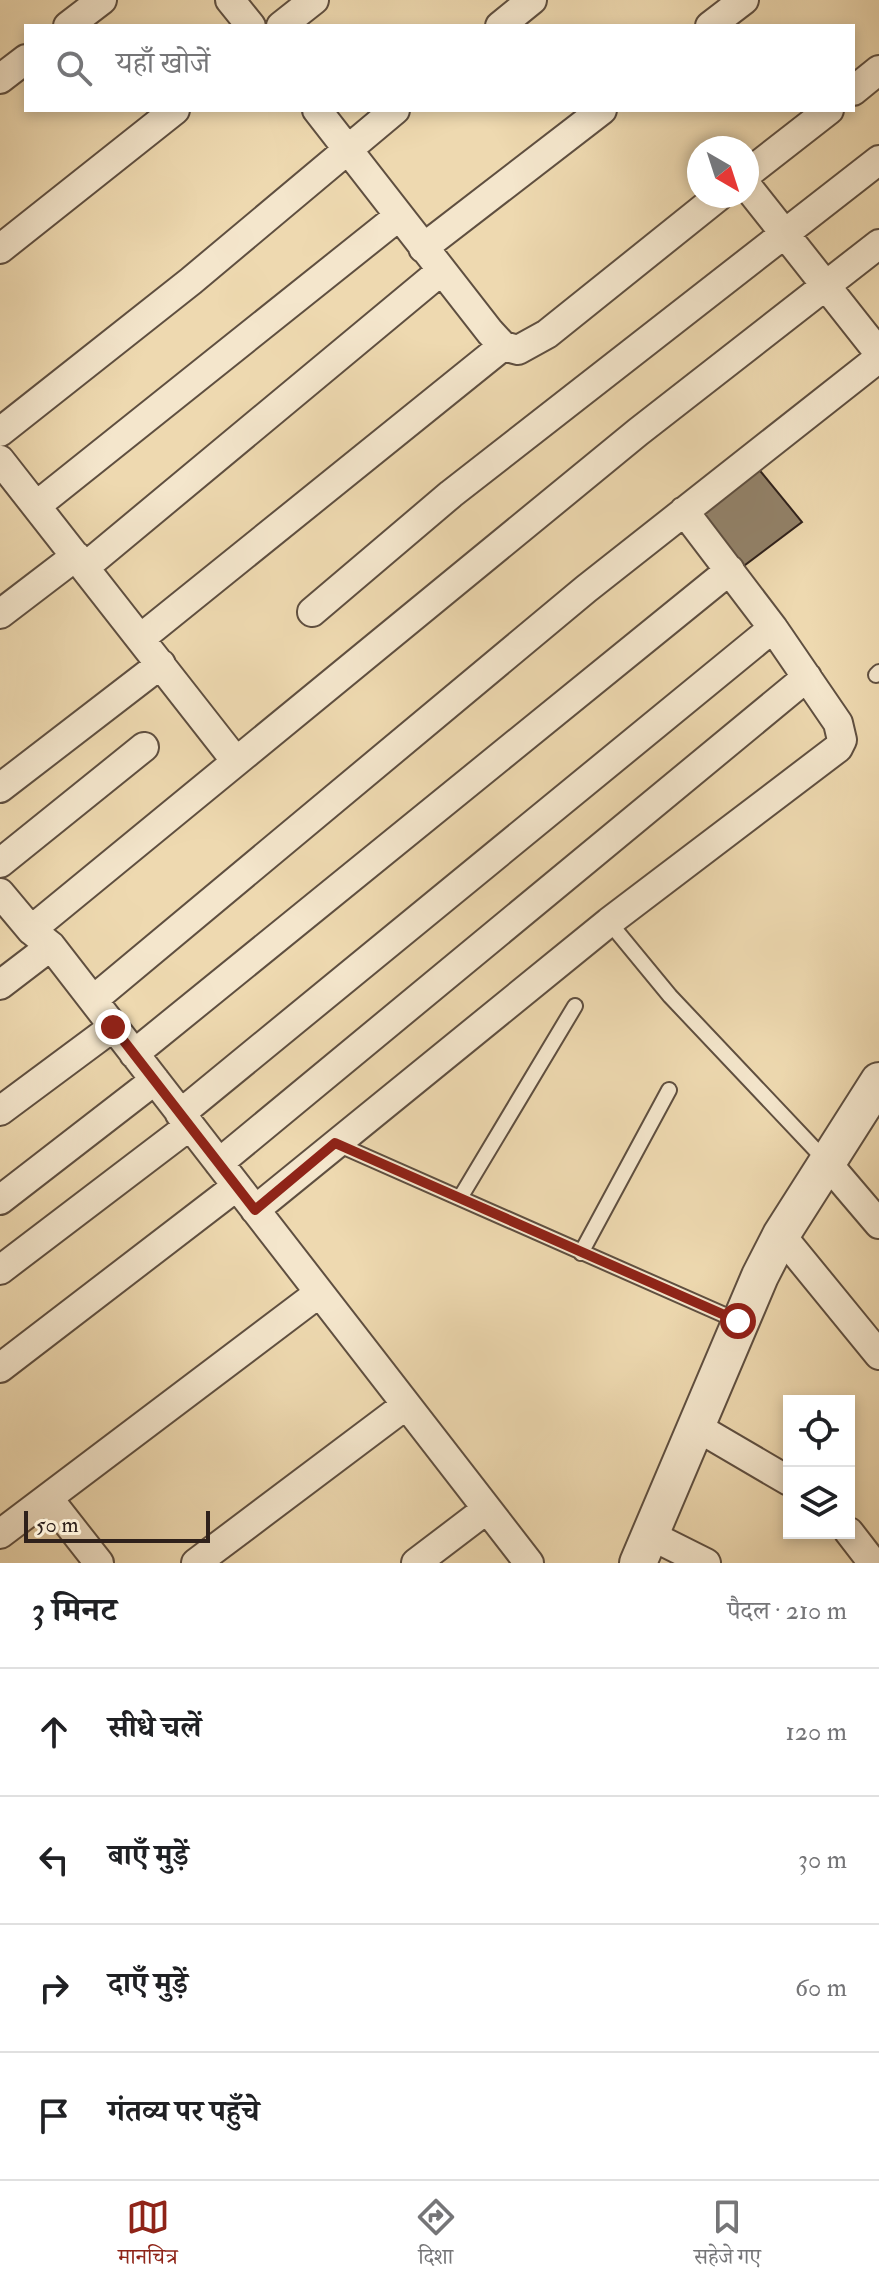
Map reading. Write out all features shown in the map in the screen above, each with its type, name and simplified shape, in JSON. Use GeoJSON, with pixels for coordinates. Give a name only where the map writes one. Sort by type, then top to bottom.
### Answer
{"type":"FeatureCollection","features":[{"type":"Feature","properties":{"kind":"street"},"geometry":{"type":"LineString","coordinates":[[71,24],[102,0]]}},
{"type":"Feature","properties":{"kind":"street"},"geometry":{"type":"LineString","coordinates":[[230,0],[249,24]]}},
{"type":"Feature","properties":{"kind":"street"},"geometry":{"type":"LineString","coordinates":[[284,24],[314,0]]}},
{"type":"Feature","properties":{"kind":"street"},"geometry":{"type":"LineString","coordinates":[[502,24],[532,0]]}},
{"type":"Feature","properties":{"kind":"street"},"geometry":{"type":"LineString","coordinates":[[713,24],[744,0]]}},
{"type":"Feature","properties":{"kind":"street"},"geometry":{"type":"LineString","coordinates":[[0,79],[24,61]]}},
{"type":"Feature","properties":{"kind":"street"},"geometry":{"type":"LineString","coordinates":[[855,89],[879,70]]}},
{"type":"Feature","properties":{"kind":"street"},"geometry":{"type":"LineString","coordinates":[[0,249],[172,112]]}},
{"type":"Feature","properties":{"kind":"street"},"geometry":{"type":"LineString","coordinates":[[319,112],[441,271],[511,348]]}},
{"type":"Feature","properties":{"kind":"street"},"geometry":{"type":"LineString","coordinates":[[0,432],[251,232],[392,112]]}},
{"type":"Feature","properties":{"kind":"street"},"geometry":{"type":"LineString","coordinates":[[423,248],[599,112]]}},
{"type":"Feature","properties":{"kind":"street"},"geometry":{"type":"LineString","coordinates":[[759,165],[826,112]]}},
{"type":"Feature","properties":{"kind":"street"},"geometry":{"type":"LineString","coordinates":[[312,612],[451,494],[879,160]]}},
{"type":"Feature","properties":{"kind":"street"},"geometry":{"type":"LineString","coordinates":[[93,1000],[684,511],[876,345],[759,200]]}},
{"type":"Feature","properties":{"kind":"street"},"geometry":{"type":"LineString","coordinates":[[141,638],[511,348],[539,340],[704,208]]}},
{"type":"Feature","properties":{"kind":"street"},"geometry":{"type":"LineString","coordinates":[[36,506],[399,216]]}},
{"type":"Feature","properties":{"kind":"street"},"geometry":{"type":"LineString","coordinates":[[0,985],[41,938],[235,760],[638,432],[879,244]]}},
{"type":"Feature","properties":{"kind":"street"},"geometry":{"type":"LineString","coordinates":[[0,614],[80,562],[441,271]]}},
{"type":"Feature","properties":{"kind":"street"},"geometry":{"type":"LineString","coordinates":[[0,460],[235,760]]}},
{"type":"Feature","properties":{"kind":"street"},"geometry":{"type":"LineString","coordinates":[[255,1210],[609,922],[838,748],[842,740],[838,723],[773,628],[684,511]]}},
{"type":"Feature","properties":{"kind":"street"},"geometry":{"type":"LineString","coordinates":[[134,1054],[730,570]]}},
{"type":"Feature","properties":{"kind":"street"},"geometry":{"type":"LineString","coordinates":[[0,1270],[773,628]]}},
{"type":"Feature","properties":{"kind":"street"},"geometry":{"type":"LineString","coordinates":[[0,788],[161,664]]}},
{"type":"Feature","properties":{"kind":"street"},"geometry":{"type":"LineString","coordinates":[[219,1163],[807,677]]}},
{"type":"Feature","properties":{"kind":"street"},"geometry":{"type":"LineString","coordinates":[[0,863],[144,747]]}},
{"type":"Feature","properties":{"kind":"street"},"geometry":{"type":"LineString","coordinates":[[0,893],[93,1000],[529,1563]]}},
{"type":"Feature","properties":{"kind":"street"},"geometry":{"type":"LineString","coordinates":[[0,1111],[113,1027]]}},
{"type":"Feature","properties":{"kind":"street"},"geometry":{"type":"LineString","coordinates":[[0,1200],[155,1080]]}},
{"type":"Feature","properties":{"kind":"street"},"geometry":{"type":"LineString","coordinates":[[706,1563],[644,1549],[738,1321],[781,1235],[879,1081]]}},
{"type":"Feature","properties":{"kind":"street"},"geometry":{"type":"LineString","coordinates":[[827,1163],[879,1224]]}},
{"type":"Feature","properties":{"kind":"street"},"geometry":{"type":"LineString","coordinates":[[0,1368],[237,1186]]}},
{"type":"Feature","properties":{"kind":"street"},"geometry":{"type":"LineString","coordinates":[[781,1235],[879,1355]]}},
{"type":"Feature","properties":{"kind":"street"},"geometry":{"type":"LineString","coordinates":[[0,1534],[319,1293]]}},
{"type":"Feature","properties":{"kind":"street"},"geometry":{"type":"LineString","coordinates":[[196,1563],[406,1405]]}},
{"type":"Feature","properties":{"kind":"street"},"geometry":{"type":"LineString","coordinates":[[695,1426],[783,1477]]}},
{"type":"Feature","properties":{"kind":"street"},"geometry":{"type":"LineString","coordinates":[[48,1498],[99,1563]]}},
{"type":"Feature","properties":{"kind":"street"},"geometry":{"type":"LineString","coordinates":[[416,1563],[487,1509]]}},
{"type":"Feature","properties":{"kind":"street"},"geometry":{"type":"LineString","coordinates":[[855,1522],[879,1537]]}},
{"type":"Feature","properties":{"kind":"street"},"geometry":{"type":"LineString","coordinates":[[854,1539],[873,1563]]}},
{"type":"Feature","properties":{"kind":"lane"},"geometry":{"type":"LineString","coordinates":[[609,922],[688,1016],[827,1163]]}},
{"type":"Feature","properties":{"kind":"lane"},"geometry":{"type":"LineString","coordinates":[[460,1198],[575,1006]]}},
{"type":"Feature","properties":{"kind":"lane"},"geometry":{"type":"LineString","coordinates":[[581,1253],[669,1090]]}},
{"type":"Feature","properties":{"kind":"lane"},"geometry":{"type":"LineString","coordinates":[[335,1143],[738,1321]]}},
{"type":"Feature","properties":{"kind":"building"},"geometry":{"type":"Polygon","coordinates":[[[757,467],[802,522],[741,568],[699,514],[757,467]]]}},
{"type":"Feature","properties":{"kind":"route"},"geometry":{"type":"LineString","coordinates":[[113,1027],[255,1210],[335,1143],[738,1321]]}}]}
